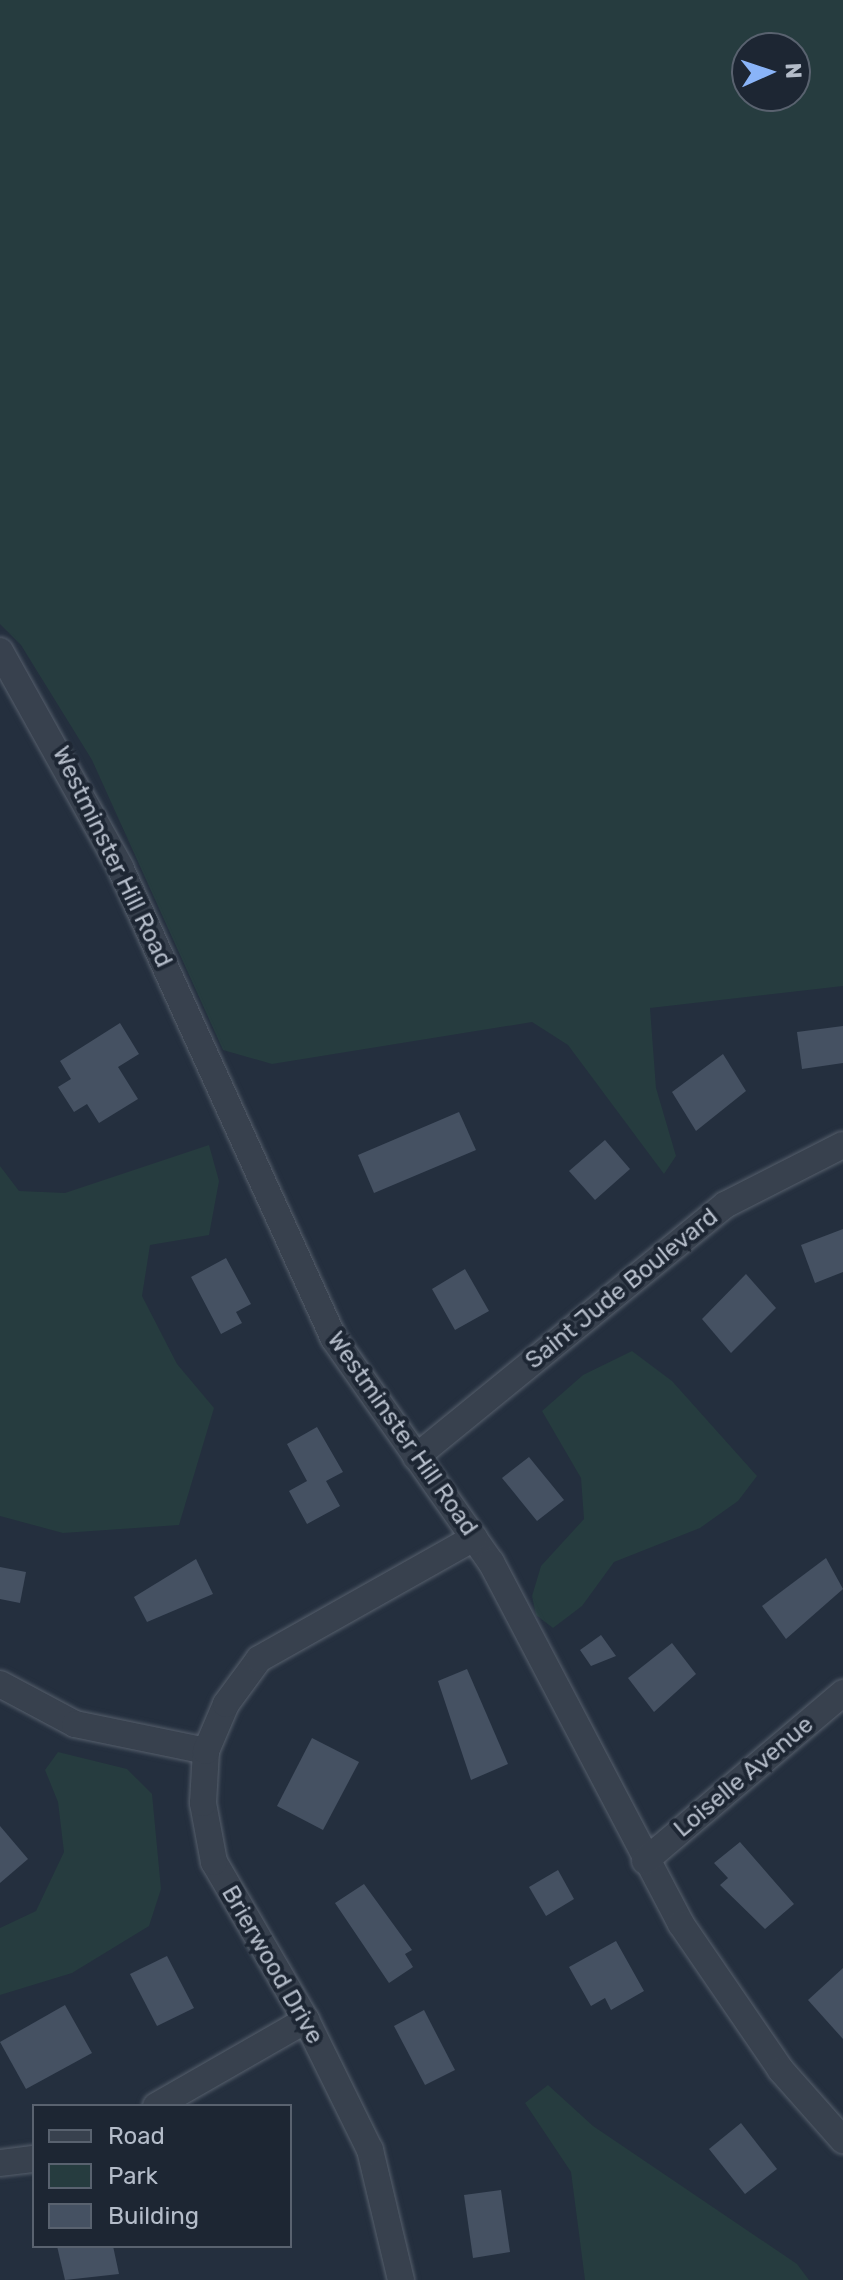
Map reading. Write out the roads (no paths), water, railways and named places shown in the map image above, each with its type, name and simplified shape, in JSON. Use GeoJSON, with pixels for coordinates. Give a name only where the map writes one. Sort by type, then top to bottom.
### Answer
{"type":"FeatureCollection","features":[{"type":"Feature","properties":{"kind":"street","name":"Westminster Hill Road"},"geometry":{"type":"LineString","coordinates":[[0,651],[120,867],[334,1339],[474,1538],[645,1861],[754,2033],[843,2140]]}},
{"type":"Feature","properties":{"kind":"street","name":"Saint Jude Boulevard"},"geometry":{"type":"LineString","coordinates":[[416,1457],[725,1205],[843,1145]]}},
{"type":"Feature","properties":{"kind":"street","name":"Brierwood Drive"},"geometry":{"type":"LineString","coordinates":[[401,2280],[370,2150],[306,2020],[214,1862],[203,1803],[206,1751],[226,1704],[259,1659],[474,1538]]}},
{"type":"Feature","properties":{"kind":"street"},"geometry":{"type":"LineString","coordinates":[[0,1684],[75,1724],[206,1751]]}},
{"type":"Feature","properties":{"kind":"street","name":"Loiselle Avenue"},"geometry":{"type":"LineString","coordinates":[[645,1861],[843,1693]]}},
{"type":"Feature","properties":{"kind":"street"},"geometry":{"type":"LineString","coordinates":[[159,2104],[306,2020]]}},
{"type":"Feature","properties":{"kind":"street"},"geometry":{"type":"LineString","coordinates":[[0,2163],[32,2159]]}}]}
